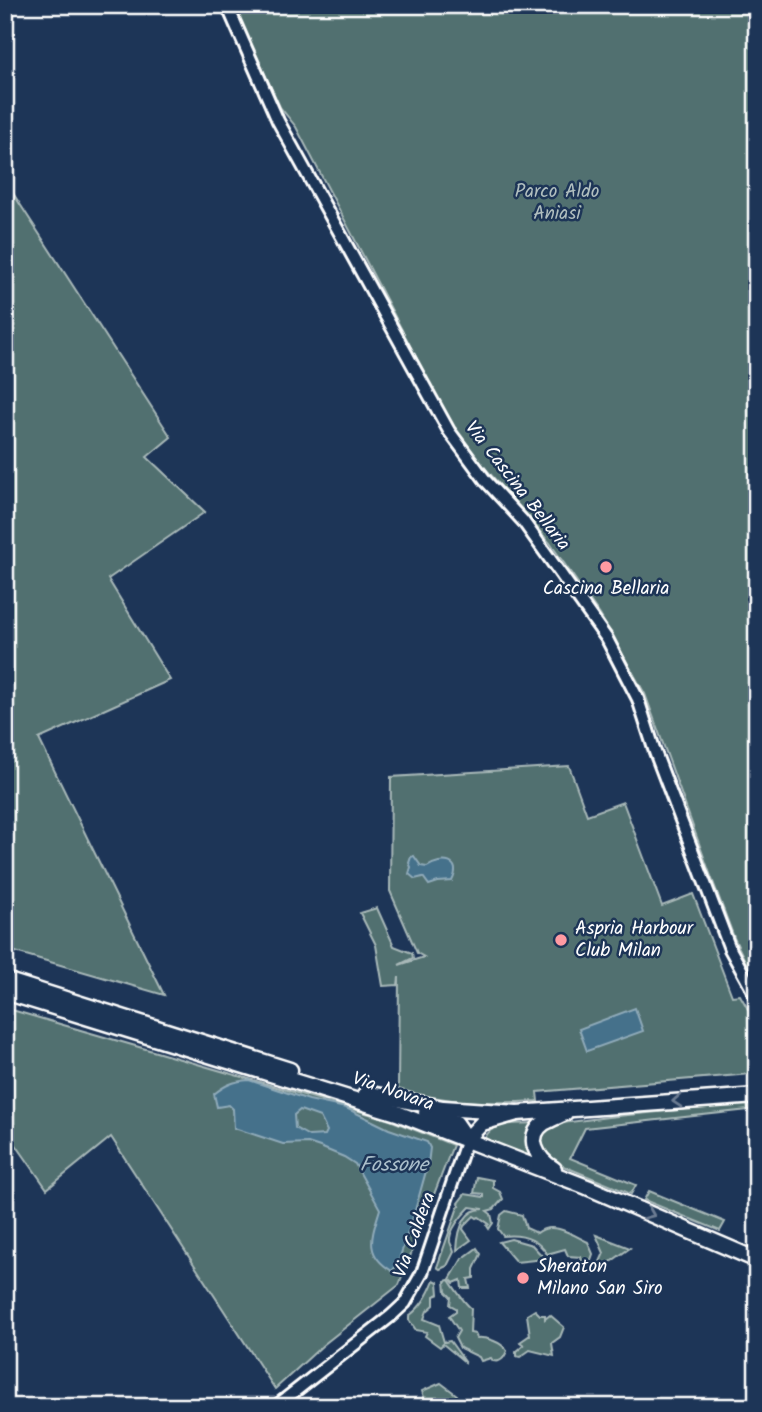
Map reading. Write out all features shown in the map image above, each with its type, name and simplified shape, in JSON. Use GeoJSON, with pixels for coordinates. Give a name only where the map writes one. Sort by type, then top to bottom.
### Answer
{"type":"FeatureCollection","features":[{"type":"Feature","properties":{"kind":"main road","name":"Via Novara"},"geometry":{"type":"LineString","coordinates":[[5,980],[383,1098],[443,1108],[517,1113]]}},
{"type":"Feature","properties":{"kind":"main road","name":"Via Novara"},"geometry":{"type":"LineString","coordinates":[[5,992],[359,1100],[467,1139],[757,1259]]}},
{"type":"Feature","properties":{"kind":"main road"},"geometry":{"type":"LineString","coordinates":[[383,1098],[456,1123],[467,1139],[482,1123],[517,1113],[753,1095]]}},
{"type":"Feature","properties":{"kind":"main road"},"geometry":{"type":"LineString","coordinates":[[576,1108],[544,1123],[536,1132],[534,1143],[539,1157],[549,1166],[587,1187]]}},
{"type":"Feature","properties":{"kind":"street","name":"Via Cascina Bellaria"},"geometry":{"type":"LineString","coordinates":[[227,5],[278,121],[449,431],[466,456],[523,521],[607,639],[638,699],[655,752],[730,949],[757,998]]}},
{"type":"Feature","properties":{"kind":"street","name":"Via Caldera"},"geometry":{"type":"LineString","coordinates":[[275,1407],[391,1316],[410,1296],[422,1273],[467,1139]]}},
{"type":"Feature","properties":{"kind":"green space","name":"Parco Aldo Aniasi"},"geometry":{"type":"Polygon","coordinates":[[[233,5],[757,5],[757,985],[735,940],[645,694],[600,615],[550,543],[480,462],[450,422],[296,127],[280,107],[233,5]]]}},
{"type":"Feature","properties":{"kind":"green space"},"geometry":{"type":"Polygon","coordinates":[[[5,181],[171,437],[147,457],[205,512],[108,579],[170,680],[39,739],[164,995],[5,949],[5,181]]]}},
{"type":"Feature","properties":{"kind":"green space","name":"Aspria Harbour Club Milan"},"geometry":{"type":"Polygon","coordinates":[[[569,766],[587,815],[623,802],[662,906],[693,894],[732,996],[740,995],[757,1025],[757,1063],[751,1074],[537,1092],[538,1101],[467,1101],[398,1089],[399,977],[398,985],[383,986],[376,945],[360,913],[377,908],[394,946],[412,953],[413,958],[399,965],[424,957],[417,953],[390,891],[391,777],[569,766]]]}},
{"type":"Feature","properties":{"kind":"green space"},"geometry":{"type":"Polygon","coordinates":[[[5,1008],[390,1120],[453,1145],[399,1285],[323,1345],[275,1389],[111,1137],[47,1189],[5,1129],[5,1008]]]}},
{"type":"Feature","properties":{"kind":"green space"},"geometry":{"type":"Polygon","coordinates":[[[757,1102],[757,1109],[585,1128],[570,1158],[636,1185],[631,1194],[542,1155],[540,1136],[555,1124],[757,1102]]]}},
{"type":"Feature","properties":{"kind":"green space"},"geometry":{"type":"Polygon","coordinates":[[[518,1123],[542,1123],[539,1161],[488,1142],[485,1138],[494,1128],[518,1123]]]}},
{"type":"Feature","properties":{"kind":"green space"},"geometry":{"type":"Polygon","coordinates":[[[477,1177],[493,1180],[493,1188],[500,1192],[503,1199],[494,1209],[487,1211],[491,1214],[493,1223],[489,1229],[489,1224],[474,1216],[464,1226],[463,1229],[471,1240],[457,1250],[462,1223],[470,1213],[483,1209],[470,1207],[467,1210],[451,1233],[450,1242],[454,1252],[447,1266],[440,1269],[437,1267],[460,1206],[458,1203],[465,1194],[484,1197],[484,1194],[474,1193],[477,1177]]]}},
{"type":"Feature","properties":{"kind":"green space"},"geometry":{"type":"Polygon","coordinates":[[[649,1191],[725,1222],[720,1231],[644,1200],[649,1191]]]}},
{"type":"Feature","properties":{"kind":"green space"},"geometry":{"type":"Polygon","coordinates":[[[506,1211],[522,1215],[526,1228],[537,1233],[543,1229],[556,1228],[588,1242],[593,1254],[588,1268],[583,1268],[581,1257],[568,1256],[565,1249],[547,1254],[528,1238],[503,1236],[498,1229],[501,1215],[506,1211]]]}},
{"type":"Feature","properties":{"kind":"green space"},"geometry":{"type":"Polygon","coordinates":[[[596,1235],[630,1248],[595,1273],[604,1253],[596,1235]]]}},
{"type":"Feature","properties":{"kind":"green space"},"geometry":{"type":"Polygon","coordinates":[[[511,1239],[532,1245],[545,1259],[516,1262],[499,1242],[511,1239]]]}},
{"type":"Feature","properties":{"kind":"green space"},"geometry":{"type":"Polygon","coordinates":[[[477,1248],[481,1254],[474,1269],[474,1278],[468,1279],[470,1288],[462,1288],[461,1280],[454,1283],[450,1279],[462,1259],[477,1248]]]}},
{"type":"Feature","properties":{"kind":"green space"},"geometry":{"type":"Polygon","coordinates":[[[434,1280],[438,1282],[439,1294],[434,1296],[434,1305],[427,1311],[424,1319],[439,1325],[444,1342],[450,1341],[466,1363],[443,1344],[440,1347],[425,1336],[427,1332],[416,1330],[409,1320],[409,1316],[424,1300],[434,1280]]]}},
{"type":"Feature","properties":{"kind":"green space"},"geometry":{"type":"Polygon","coordinates":[[[449,1280],[471,1308],[470,1333],[477,1338],[498,1343],[507,1351],[500,1361],[493,1361],[491,1358],[481,1361],[479,1357],[460,1348],[455,1338],[459,1331],[449,1316],[456,1308],[450,1305],[451,1297],[446,1292],[445,1281],[449,1280]]]}},
{"type":"Feature","properties":{"kind":"green space"},"geometry":{"type":"Polygon","coordinates":[[[535,1310],[540,1315],[545,1315],[545,1319],[550,1315],[564,1327],[560,1337],[552,1343],[554,1356],[530,1350],[520,1357],[516,1356],[516,1352],[524,1345],[520,1342],[530,1335],[527,1315],[535,1310]]]}},
{"type":"Feature","properties":{"kind":"green space"},"geometry":{"type":"Polygon","coordinates":[[[441,1383],[457,1395],[452,1407],[427,1407],[422,1391],[441,1383]]]}},
{"type":"Feature","properties":{"kind":"water"},"geometry":{"type":"Polygon","coordinates":[[[414,856],[421,866],[449,862],[455,869],[452,881],[429,885],[423,877],[415,879],[409,874],[409,863],[414,856]]]}},
{"type":"Feature","properties":{"kind":"water"},"geometry":{"type":"Polygon","coordinates":[[[635,1008],[643,1031],[587,1051],[579,1029],[635,1008]]]}},
{"type":"Feature","properties":{"kind":"water","name":"Fossone"},"geometry":{"type":"Polygon","coordinates":[[[249,1080],[309,1100],[346,1108],[389,1129],[427,1142],[430,1148],[428,1164],[398,1263],[392,1271],[383,1265],[373,1251],[373,1236],[380,1209],[355,1164],[308,1143],[283,1144],[234,1128],[233,1109],[229,1105],[217,1107],[214,1094],[230,1084],[249,1080]],[[300,1110],[294,1115],[295,1128],[309,1136],[325,1135],[327,1131],[320,1117],[300,1110]]]}},
{"type":"Feature","properties":{"kind":"place","name":"Cascina Bellaria"},"geometry":{"type":"Point","coordinates":[606,567]}},
{"type":"Feature","properties":{"kind":"place","name":"Aspria Harbour Club Milan"},"geometry":{"type":"Point","coordinates":[561,940]}},
{"type":"Feature","properties":{"kind":"place","name":"Sheraton Milano San Siro"},"geometry":{"type":"Point","coordinates":[523,1278]}}]}
